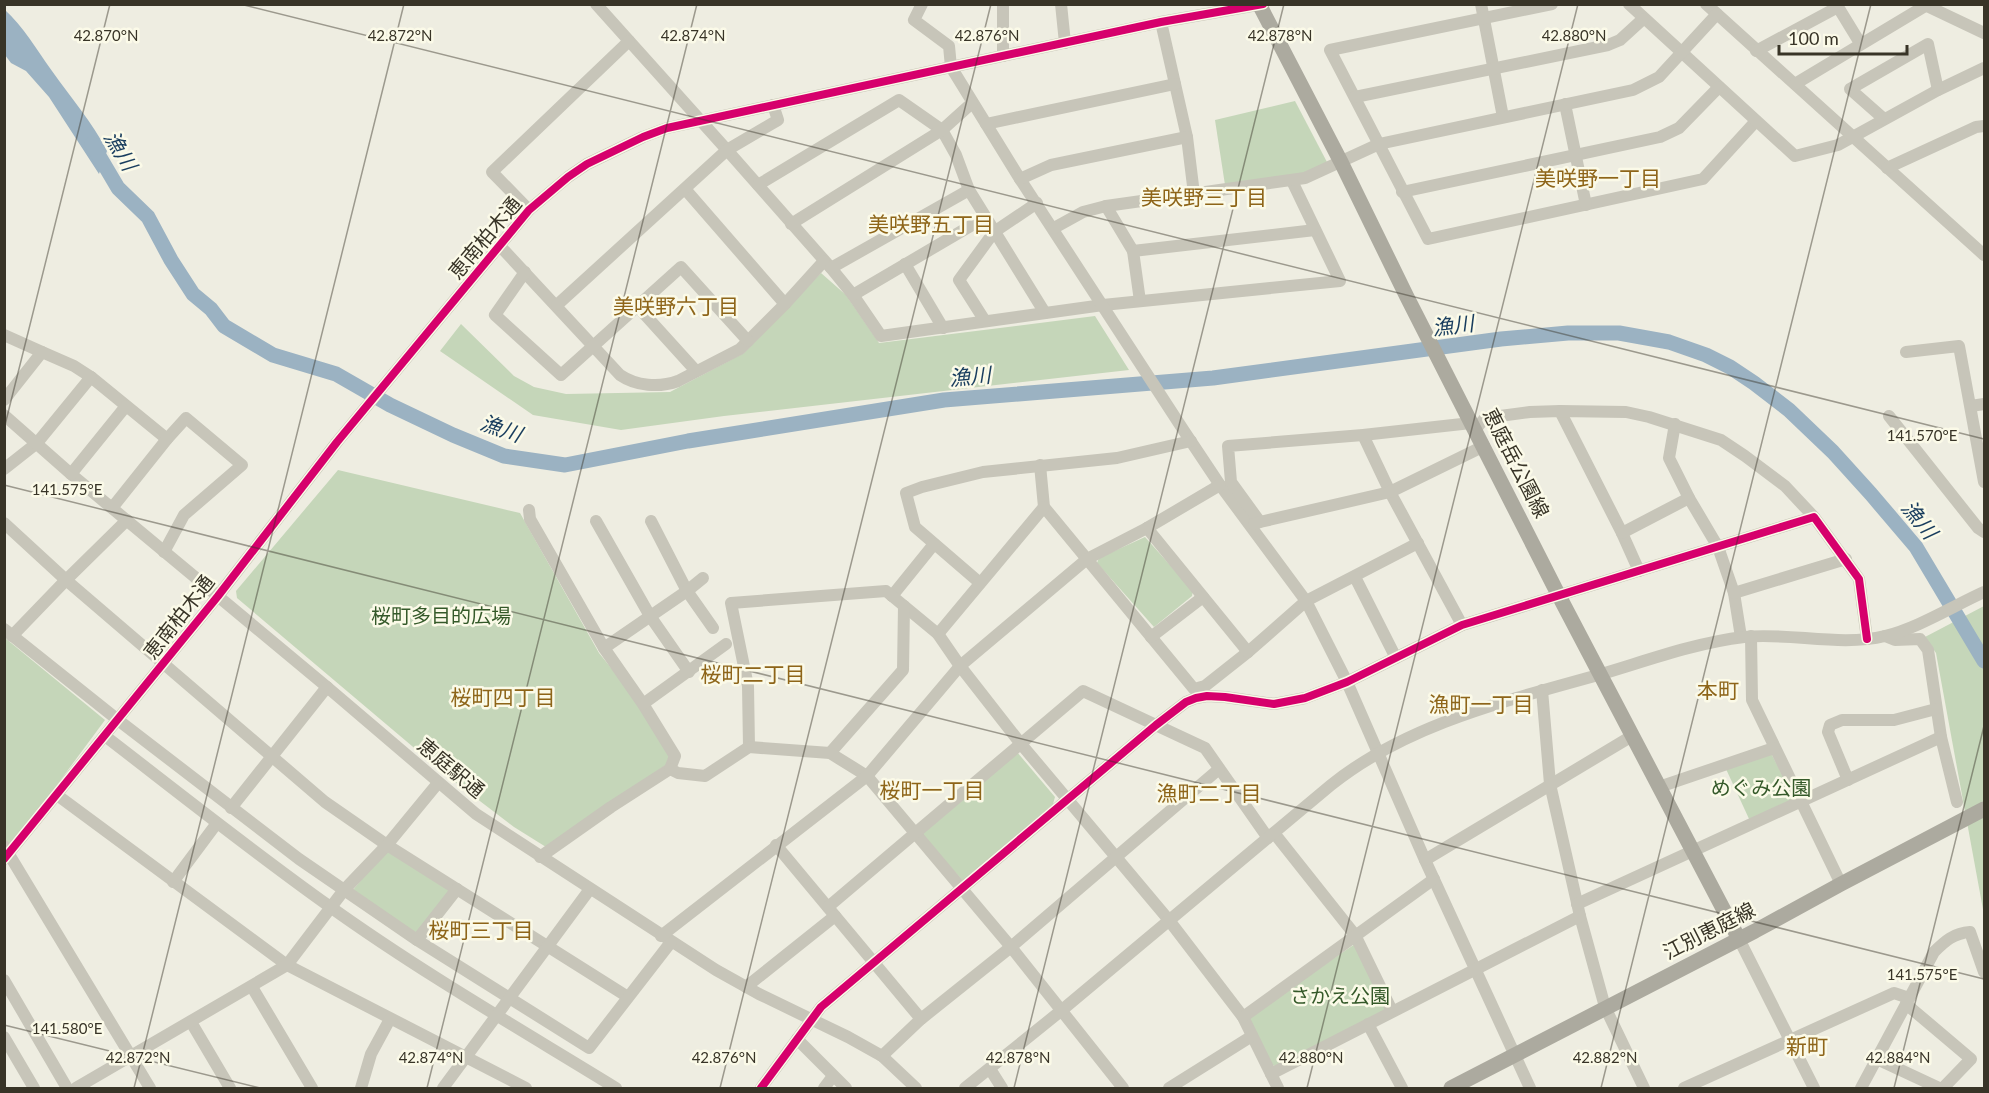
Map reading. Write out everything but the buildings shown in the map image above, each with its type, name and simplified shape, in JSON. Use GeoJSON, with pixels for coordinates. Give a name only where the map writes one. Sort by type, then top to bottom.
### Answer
{"type":"FeatureCollection","features":[{"type":"Feature","properties":{"kind":"main road","name":"恵庭岳公園線"},"geometry":{"type":"LineString","coordinates":[[1260,5],[1558,594],[1739,939]]}},
{"type":"Feature","properties":{"kind":"main road","name":"江別恵庭線"},"geometry":{"type":"LineString","coordinates":[[1451,1089],[1984,808]]}},
{"type":"Feature","properties":{"kind":"street"},"geometry":{"type":"LineString","coordinates":[[596,4],[827,265],[853,296],[881,336],[1103,305],[1340,280],[1292,181]]}},
{"type":"Feature","properties":{"kind":"street"},"geometry":{"type":"LineString","coordinates":[[922,4],[914,20],[949,46],[951,67],[1020,179],[1220,485],[1255,524]]}},
{"type":"Feature","properties":{"kind":"street"},"geometry":{"type":"LineString","coordinates":[[1003,4],[1003,56]]}},
{"type":"Feature","properties":{"kind":"street"},"geometry":{"type":"LineString","coordinates":[[1061,4],[1065,43]]}},
{"type":"Feature","properties":{"kind":"street"},"geometry":{"type":"LineString","coordinates":[[1481,4],[1503,117]]}},
{"type":"Feature","properties":{"kind":"street"},"geometry":{"type":"LineString","coordinates":[[1552,4],[1330,50],[1428,239],[1703,179],[1756,121]]}},
{"type":"Feature","properties":{"kind":"street"},"geometry":{"type":"LineString","coordinates":[[1629,4],[1795,156],[1838,145],[1938,90],[1984,68]]}},
{"type":"Feature","properties":{"kind":"street"},"geometry":{"type":"LineString","coordinates":[[1706,4],[1984,255]]}},
{"type":"Feature","properties":{"kind":"street"},"geometry":{"type":"LineString","coordinates":[[1954,19],[1955,4]]}},
{"type":"Feature","properties":{"kind":"street","name":"恵南柏木通"},"geometry":{"type":"LineString","coordinates":[[6,853],[118,720],[218,596],[337,442],[430,329],[529,210],[568,177],[612,151],[667,128],[1161,22],[1260,5]]}},
{"type":"Feature","properties":{"kind":"street"},"geometry":{"type":"LineString","coordinates":[[1795,84],[1924,5],[1984,33]]}},
{"type":"Feature","properties":{"kind":"street"},"geometry":{"type":"LineString","coordinates":[[1756,51],[1838,7],[1860,43]]}},
{"type":"Feature","properties":{"kind":"street"},"geometry":{"type":"LineString","coordinates":[[1054,228],[1083,212],[1106,206],[1305,178],[1378,144],[1633,90],[1659,77],[1717,14]]}},
{"type":"Feature","properties":{"kind":"street"},"geometry":{"type":"LineString","coordinates":[[1355,97],[1608,45],[1620,40],[1643,19]]}},
{"type":"Feature","properties":{"kind":"street"},"geometry":{"type":"LineString","coordinates":[[1161,22],[1187,137],[1194,194]]}},
{"type":"Feature","properties":{"kind":"street"},"geometry":{"type":"LineString","coordinates":[[529,210],[492,172],[629,41]]}},
{"type":"Feature","properties":{"kind":"street"},"geometry":{"type":"LineString","coordinates":[[1884,119],[1850,89],[1928,44],[1938,90]]}},
{"type":"Feature","properties":{"kind":"street"},"geometry":{"type":"LineString","coordinates":[[986,124],[1175,84]]}},
{"type":"Feature","properties":{"kind":"street"},"geometry":{"type":"LineString","coordinates":[[1402,192],[1660,137],[1679,128],[1719,87]]}},
{"type":"Feature","properties":{"kind":"street"},"geometry":{"type":"LineString","coordinates":[[758,185],[898,100],[942,130],[956,155],[969,190],[984,218],[1045,313]]}},
{"type":"Feature","properties":{"kind":"street"},"geometry":{"type":"LineString","coordinates":[[791,224],[942,130],[972,103]]}},
{"type":"Feature","properties":{"kind":"street"},"geometry":{"type":"LineString","coordinates":[[1564,104],[1586,205]]}},
{"type":"Feature","properties":{"kind":"street"},"geometry":{"type":"LineString","coordinates":[[557,305],[727,150],[778,120],[773,105]]}},
{"type":"Feature","properties":{"kind":"street"},"geometry":{"type":"LineString","coordinates":[[1887,168],[1976,127],[1984,126]]}},
{"type":"Feature","properties":{"kind":"street"},"geometry":{"type":"LineString","coordinates":[[1020,179],[1051,165],[1187,137]]}},
{"type":"Feature","properties":{"kind":"street"},"geometry":{"type":"LineString","coordinates":[[685,189],[785,303]]}},
{"type":"Feature","properties":{"kind":"street"},"geometry":{"type":"LineString","coordinates":[[500,246],[620,375],[638,383],[668,385],[740,349],[785,303],[827,265],[969,190]]}},
{"type":"Feature","properties":{"kind":"street"},"geometry":{"type":"LineString","coordinates":[[985,321],[959,280],[994,232],[1037,203]]}},
{"type":"Feature","properties":{"kind":"street"},"geometry":{"type":"LineString","coordinates":[[1106,206],[1133,251],[1140,301]]}},
{"type":"Feature","properties":{"kind":"street"},"geometry":{"type":"LineString","coordinates":[[853,296],[984,218]]}},
{"type":"Feature","properties":{"kind":"street"},"geometry":{"type":"LineString","coordinates":[[1133,251],[1315,230]]}},
{"type":"Feature","properties":{"kind":"street"},"geometry":{"type":"LineString","coordinates":[[905,264],[943,328]]}},
{"type":"Feature","properties":{"kind":"street"},"geometry":{"type":"LineString","coordinates":[[525,272],[495,315],[561,375],[681,267],[748,341]]}},
{"type":"Feature","properties":{"kind":"street"},"geometry":{"type":"LineString","coordinates":[[638,307],[696,371]]}},
{"type":"Feature","properties":{"kind":"street"},"geometry":{"type":"LineString","coordinates":[[4,335],[74,366],[91,377],[167,439]]}},
{"type":"Feature","properties":{"kind":"street"},"geometry":{"type":"LineString","coordinates":[[1906,352],[1959,346],[1984,482]]}},
{"type":"Feature","properties":{"kind":"street"},"geometry":{"type":"LineString","coordinates":[[4,400],[42,352]]}},
{"type":"Feature","properties":{"kind":"street"},"geometry":{"type":"LineString","coordinates":[[4,469],[37,443],[91,377]]}},
{"type":"Feature","properties":{"kind":"street"},"geometry":{"type":"LineString","coordinates":[[1971,406],[1984,404]]}},
{"type":"Feature","properties":{"kind":"street"},"geometry":{"type":"LineString","coordinates":[[71,474],[126,406]]}},
{"type":"Feature","properties":{"kind":"street"},"geometry":{"type":"LineString","coordinates":[[1530,1089],[1425,860],[1347,682],[1306,601],[1255,524],[1231,482],[1228,446],[1473,426],[1485,418],[1530,411],[1626,412],[1675,424],[1721,440],[1745,456],[1785,486],[1814,517],[1859,579],[1867,639]]}},
{"type":"Feature","properties":{"kind":"street"},"geometry":{"type":"LineString","coordinates":[[1560,411],[1639,571]]}},
{"type":"Feature","properties":{"kind":"street","name":"恵庭駅通"},"geometry":{"type":"LineString","coordinates":[[4,415],[71,474],[476,814],[666,939],[746,987],[882,1056],[916,1089]]}},
{"type":"Feature","properties":{"kind":"street"},"geometry":{"type":"LineString","coordinates":[[1889,416],[1978,528],[1984,532]]}},
{"type":"Feature","properties":{"kind":"street"},"geometry":{"type":"LineString","coordinates":[[112,508],[186,418],[242,465],[184,515],[164,552]]}},
{"type":"Feature","properties":{"kind":"street"},"geometry":{"type":"LineString","coordinates":[[1675,424],[1669,458],[1718,547],[1734,593],[1746,637],[1752,700],[1841,884]]}},
{"type":"Feature","properties":{"kind":"street"},"geometry":{"type":"LineString","coordinates":[[1363,435],[1390,492],[1462,625]]}},
{"type":"Feature","properties":{"kind":"street"},"geometry":{"type":"LineString","coordinates":[[980,583],[915,526],[906,493],[983,472],[1117,458],[1187,436]]}},
{"type":"Feature","properties":{"kind":"street"},"geometry":{"type":"LineString","coordinates":[[1255,524],[1390,492],[1484,446]]}},
{"type":"Feature","properties":{"kind":"street"},"geometry":{"type":"LineString","coordinates":[[1040,465],[1044,507],[1194,689],[1204,686],[1248,652],[1306,601],[1418,543]]}},
{"type":"Feature","properties":{"kind":"street"},"geometry":{"type":"LineString","coordinates":[[127,520],[8,633],[299,860],[417,940],[589,1048],[628,998],[666,939],[776,845],[867,776],[960,666],[1087,559],[1147,528],[1220,485]]}},
{"type":"Feature","properties":{"kind":"street"},"geometry":{"type":"LineString","coordinates":[[1622,533],[1689,498]]}},
{"type":"Feature","properties":{"kind":"street"},"geometry":{"type":"LineString","coordinates":[[938,634],[1044,507]]}},
{"type":"Feature","properties":{"kind":"street"},"geometry":{"type":"LineString","coordinates":[[529,510],[530,519],[604,648],[643,704],[675,756],[670,769],[540,857]]}},
{"type":"Feature","properties":{"kind":"street"},"geometry":{"type":"LineString","coordinates":[[761,1089],[821,1007],[1186,702],[1207,696],[1274,704],[1305,698],[1347,682],[1462,625],[1814,517]]}},
{"type":"Feature","properties":{"kind":"street"},"geometry":{"type":"LineString","coordinates":[[596,521],[650,616],[689,672]]}},
{"type":"Feature","properties":{"kind":"street"},"geometry":{"type":"LineString","coordinates":[[651,521],[687,591],[713,628]]}},
{"type":"Feature","properties":{"kind":"street"},"geometry":{"type":"LineString","coordinates":[[4,523],[66,580],[326,802],[387,845],[628,998]]}},
{"type":"Feature","properties":{"kind":"street"},"geometry":{"type":"LineString","coordinates":[[1147,528],[1248,652]]}},
{"type":"Feature","properties":{"kind":"street"},"geometry":{"type":"LineString","coordinates":[[892,596],[934,544]]}},
{"type":"Feature","properties":{"kind":"street"},"geometry":{"type":"LineString","coordinates":[[1734,593],[1846,559]]}},
{"type":"Feature","properties":{"kind":"street"},"geometry":{"type":"LineString","coordinates":[[1355,577],[1396,658]]}},
{"type":"Feature","properties":{"kind":"street"},"geometry":{"type":"LineString","coordinates":[[604,648],[703,578]]}},
{"type":"Feature","properties":{"kind":"street"},"geometry":{"type":"LineString","coordinates":[[749,747],[748,686],[731,603],[886,591],[938,634],[1021,744],[1168,920],[1243,1017],[1278,1089]]}},
{"type":"Feature","properties":{"kind":"street"},"geometry":{"type":"LineString","coordinates":[[965,1089],[1351,768],[1410,736],[1542,690],[1705,644],[1746,637],[1867,639],[1886,636],[1984,592]]}},
{"type":"Feature","properties":{"kind":"street"},"geometry":{"type":"LineString","coordinates":[[1151,636],[1203,597]]}},
{"type":"Feature","properties":{"kind":"street"},"geometry":{"type":"LineString","coordinates":[[830,753],[903,670],[904,606]]}},
{"type":"Feature","properties":{"kind":"street"},"geometry":{"type":"LineString","coordinates":[[1886,636],[1895,640],[1920,639],[1928,650],[1941,737],[1957,802]]}},
{"type":"Feature","properties":{"kind":"street"},"geometry":{"type":"LineString","coordinates":[[643,704],[726,644]]}},
{"type":"Feature","properties":{"kind":"street"},"geometry":{"type":"LineString","coordinates":[[231,808],[327,687]]}},
{"type":"Feature","properties":{"kind":"street"},"geometry":{"type":"LineString","coordinates":[[1542,690],[1550,784],[1578,910],[1605,1007],[1644,1089]]}},
{"type":"Feature","properties":{"kind":"street"},"geometry":{"type":"LineString","coordinates":[[746,987],[917,834],[1083,691],[1204,748],[1271,835],[1355,935],[1392,1011]]}},
{"type":"Feature","properties":{"kind":"street"},"geometry":{"type":"LineString","coordinates":[[1848,780],[1828,732],[1830,725],[1842,720],[1894,720],[1936,709]]}},
{"type":"Feature","properties":{"kind":"street"},"geometry":{"type":"LineString","coordinates":[[105,736],[330,907],[426,971],[616,1089]]}},
{"type":"Feature","properties":{"kind":"street"},"geometry":{"type":"LineString","coordinates":[[1425,860],[1632,736]]}},
{"type":"Feature","properties":{"kind":"street"},"geometry":{"type":"LineString","coordinates":[[1271,1074],[1476,969],[1578,910],[1693,851],[1941,737]]}},
{"type":"Feature","properties":{"kind":"street"},"geometry":{"type":"LineString","coordinates":[[670,769],[678,773],[705,776],[749,747],[830,753],[867,776],[1011,947],[1123,1089]]}},
{"type":"Feature","properties":{"kind":"street"},"geometry":{"type":"LineString","coordinates":[[1659,787],[1774,748]]}},
{"type":"Feature","properties":{"kind":"street"},"geometry":{"type":"LineString","coordinates":[[882,1056],[921,1019],[1011,947],[1219,770]]}},
{"type":"Feature","properties":{"kind":"street"},"geometry":{"type":"LineString","coordinates":[[76,1089],[287,965],[344,890],[387,845],[438,783]]}},
{"type":"Feature","properties":{"kind":"street"},"geometry":{"type":"LineString","coordinates":[[57,795],[287,965],[526,1089]]}},
{"type":"Feature","properties":{"kind":"street"},"geometry":{"type":"LineString","coordinates":[[173,882],[218,823]]}},
{"type":"Feature","properties":{"kind":"street"},"geometry":{"type":"LineString","coordinates":[[776,845],[921,1019]]}},
{"type":"Feature","properties":{"kind":"street"},"geometry":{"type":"LineString","coordinates":[[6,853],[150,1089]]}},
{"type":"Feature","properties":{"kind":"street"},"geometry":{"type":"LineString","coordinates":[[1243,1017],[1434,879]]}},
{"type":"Feature","properties":{"kind":"street"},"geometry":{"type":"LineString","coordinates":[[417,940],[457,889]]}},
{"type":"Feature","properties":{"kind":"street"},"geometry":{"type":"LineString","coordinates":[[443,1089],[590,889]]}},
{"type":"Feature","properties":{"kind":"street"},"geometry":{"type":"LineString","coordinates":[[1861,1089],[1934,952],[1946,940],[1960,933],[1970,932],[1984,972]]}},
{"type":"Feature","properties":{"kind":"street"},"geometry":{"type":"LineString","coordinates":[[1739,939],[1814,1089]]}},
{"type":"Feature","properties":{"kind":"street"},"geometry":{"type":"LineString","coordinates":[[5,981],[67,1089]]}},
{"type":"Feature","properties":{"kind":"street"},"geometry":{"type":"LineString","coordinates":[[252,987],[312,1089]]}},
{"type":"Feature","properties":{"kind":"street"},"geometry":{"type":"LineString","coordinates":[[1684,1089],[1894,993],[1907,1001],[1971,1059],[1941,1089],[1877,1059]]}},
{"type":"Feature","properties":{"kind":"street"},"geometry":{"type":"LineString","coordinates":[[361,1089],[370,1054],[390,1019]]}},
{"type":"Feature","properties":{"kind":"street"},"geometry":{"type":"LineString","coordinates":[[191,1022],[230,1089]]}},
{"type":"Feature","properties":{"kind":"street"},"geometry":{"type":"LineString","coordinates":[[1368,1024],[1402,1089]]}},
{"type":"Feature","properties":{"kind":"street"},"geometry":{"type":"LineString","coordinates":[[1169,1089],[1252,1036]]}},
{"type":"Feature","properties":{"kind":"street"},"geometry":{"type":"LineString","coordinates":[[4,1037],[34,1089]]}},
{"type":"Feature","properties":{"kind":"street"},"geometry":{"type":"LineString","coordinates":[[797,1039],[846,1089]]}},
{"type":"Feature","properties":{"kind":"street"},"geometry":{"type":"LineString","coordinates":[[990,1069],[1002,1089]]}},
{"type":"Feature","properties":{"kind":"street"},"geometry":{"type":"LineString","coordinates":[[824,1089],[833,1076]]}},
{"type":"Feature","properties":{"kind":"green space"},"geometry":{"type":"Polygon","coordinates":[[[1295,101],[1328,164],[1316,173],[1225,185],[1215,120],[1295,101]]]}},
{"type":"Feature","properties":{"kind":"green space"},"geometry":{"type":"Polygon","coordinates":[[[821,273],[846,295],[879,343],[1095,316],[1129,370],[724,416],[621,430],[533,415],[440,351],[461,324],[514,376],[534,387],[566,394],[670,392],[744,353],[821,273]]]}},
{"type":"Feature","properties":{"kind":"green space","name":"桜町多目的広場"},"geometry":{"type":"Polygon","coordinates":[[[338,470],[520,513],[599,653],[640,704],[669,756],[666,765],[546,847],[514,827],[451,779],[237,598],[236,591],[338,470]]]}},
{"type":"Feature","properties":{"kind":"green space"},"geometry":{"type":"Polygon","coordinates":[[[1145,537],[1193,591],[1192,596],[1154,627],[1097,563],[1099,558],[1145,537]]]}},
{"type":"Feature","properties":{"kind":"green space"},"geometry":{"type":"Polygon","coordinates":[[[1984,606],[1984,915],[1936,653],[1925,637],[1984,606]]]}},
{"type":"Feature","properties":{"kind":"green space"},"geometry":{"type":"Polygon","coordinates":[[[5,638],[105,720],[5,855],[5,638]]]}},
{"type":"Feature","properties":{"kind":"green space"},"geometry":{"type":"Polygon","coordinates":[[[1017,752],[1055,797],[1053,804],[963,881],[920,833],[1017,752]]]}},
{"type":"Feature","properties":{"kind":"green space","name":"めぐみ公園"},"geometry":{"type":"Polygon","coordinates":[[[1771,753],[1795,800],[1750,821],[1726,769],[1771,753]]]}},
{"type":"Feature","properties":{"kind":"green space"},"geometry":{"type":"Polygon","coordinates":[[[389,851],[450,891],[416,933],[352,891],[385,852],[389,851]]]}},
{"type":"Feature","properties":{"kind":"green space","name":"さかえ公園"},"geometry":{"type":"Polygon","coordinates":[[[1355,944],[1386,1010],[1278,1067],[1272,1065],[1248,1016],[1355,944]]]}},
{"type":"Feature","properties":{"kind":"water"},"geometry":{"type":"Polygon","coordinates":[[[4,9],[24,31],[101,140],[107,151],[99,174],[49,97],[26,71],[11,63],[5,55],[4,9]]]}},
{"type":"Feature","properties":{"kind":"waterway","name":"漁川"},"geometry":{"type":"LineString","coordinates":[[92,144],[118,188],[148,217],[171,260],[193,294],[211,309],[224,326],[273,355],[336,374],[390,405],[504,456],[565,465],[688,441],[944,400],[1213,378],[1501,339],[1568,333],[1619,333],[1669,342],[1706,355],[1754,383],[1789,410],[1833,452],[1916,547],[1984,661]]}},
{"type":"Feature","properties":{"kind":"cycle path"},"geometry":{"type":"LineString","coordinates":[[4,859],[218,596],[337,442],[529,210],[587,164],[667,128],[1161,22],[1263,4]]}},
{"type":"Feature","properties":{"kind":"cycle path"},"geometry":{"type":"LineString","coordinates":[[761,1088],[821,1007],[1186,702],[1207,696],[1274,704],[1305,698],[1347,682],[1462,625],[1814,517],[1859,579],[1867,639]]}},
{"type":"Feature","properties":{"kind":"district","name":"美咲野一丁目"},"geometry":{"type":"Point","coordinates":[1598,179]}},
{"type":"Feature","properties":{"kind":"district","name":"美咲野三丁目"},"geometry":{"type":"Point","coordinates":[1204,198]}},
{"type":"Feature","properties":{"kind":"district","name":"美咲野五丁目"},"geometry":{"type":"Point","coordinates":[931,225]}},
{"type":"Feature","properties":{"kind":"district","name":"美咲野六丁目"},"geometry":{"type":"Point","coordinates":[676,307]}},
{"type":"Feature","properties":{"kind":"district","name":"桜町二丁目"},"geometry":{"type":"Point","coordinates":[753,675]}},
{"type":"Feature","properties":{"kind":"district","name":"本町"},"geometry":{"type":"Point","coordinates":[1718,691]}},
{"type":"Feature","properties":{"kind":"district","name":"桜町四丁目"},"geometry":{"type":"Point","coordinates":[503,698]}},
{"type":"Feature","properties":{"kind":"district","name":"漁町一丁目"},"geometry":{"type":"Point","coordinates":[1481,705]}},
{"type":"Feature","properties":{"kind":"district","name":"桜町一丁目"},"geometry":{"type":"Point","coordinates":[932,791]}},
{"type":"Feature","properties":{"kind":"district","name":"漁町二丁目"},"geometry":{"type":"Point","coordinates":[1209,794]}},
{"type":"Feature","properties":{"kind":"district","name":"桜町三丁目"},"geometry":{"type":"Point","coordinates":[481,931]}},
{"type":"Feature","properties":{"kind":"district","name":"新町"},"geometry":{"type":"Point","coordinates":[1807,1047]}}]}
